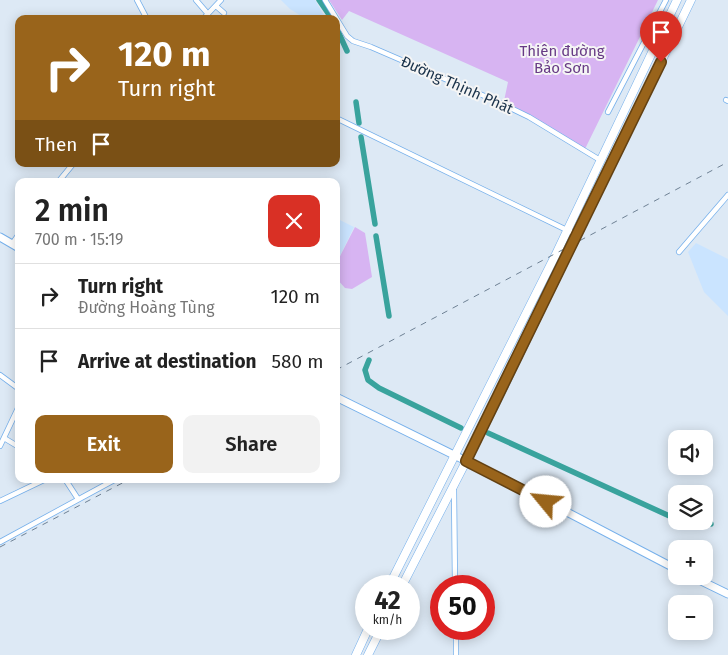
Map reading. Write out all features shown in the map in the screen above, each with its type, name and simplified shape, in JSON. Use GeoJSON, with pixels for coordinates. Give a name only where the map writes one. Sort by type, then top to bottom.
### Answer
{"type":"FeatureCollection","features":[{"type":"Feature","properties":{"kind":"main road"},"geometry":{"type":"LineString","coordinates":[[394,575],[567,230],[677,0]]}},
{"type":"Feature","properties":{"kind":"main road"},"geometry":{"type":"LineString","coordinates":[[408,575],[466,461],[691,0]]}},
{"type":"Feature","properties":{"kind":"main road"},"geometry":{"type":"LineString","coordinates":[[665,24],[677,29]]}},
{"type":"Feature","properties":{"kind":"main road"},"geometry":{"type":"LineString","coordinates":[[621,116],[632,121]]}},
{"type":"Feature","properties":{"kind":"main road"},"geometry":{"type":"LineString","coordinates":[[0,237],[15,245]]}},
{"type":"Feature","properties":{"kind":"main road"},"geometry":{"type":"LineString","coordinates":[[340,399],[466,461],[668,565]]}},
{"type":"Feature","properties":{"kind":"main road"},"geometry":{"type":"LineString","coordinates":[[710,585],[728,594]]}},
{"type":"Feature","properties":{"kind":"main road"},"geometry":{"type":"LineString","coordinates":[[356,655],[363,640]]}},
{"type":"Feature","properties":{"kind":"main road"},"geometry":{"type":"LineString","coordinates":[[368,655],[376,640]]}},
{"type":"Feature","properties":{"kind":"street"},"geometry":{"type":"LineString","coordinates":[[137,0],[145,15]]}},
{"type":"Feature","properties":{"kind":"street"},"geometry":{"type":"LineString","coordinates":[[196,0],[208,14],[221,0]]}},
{"type":"Feature","properties":{"kind":"street","name":"Đường Thịnh Phát"},"geometry":{"type":"LineString","coordinates":[[325,0],[332,15]]}},
{"type":"Feature","properties":{"kind":"street"},"geometry":{"type":"LineString","coordinates":[[608,112],[666,0]]}},
{"type":"Feature","properties":{"kind":"street"},"geometry":{"type":"LineString","coordinates":[[216,6],[224,13]]}},
{"type":"Feature","properties":{"kind":"street"},"geometry":{"type":"LineString","coordinates":[[662,8],[671,12]]}},
{"type":"Feature","properties":{"kind":"street","name":"Đường Thịnh Phát"},"geometry":{"type":"LineString","coordinates":[[340,26],[353,41],[496,101],[529,117],[600,160]]}},
{"type":"Feature","properties":{"kind":"street"},"geometry":{"type":"LineString","coordinates":[[340,120],[577,235]]}},
{"type":"Feature","properties":{"kind":"street"},"geometry":{"type":"LineString","coordinates":[[61,178],[71,167]]}},
{"type":"Feature","properties":{"kind":"street"},"geometry":{"type":"LineString","coordinates":[[679,252],[728,195]]}},
{"type":"Feature","properties":{"kind":"street"},"geometry":{"type":"LineString","coordinates":[[0,375],[15,386]]}},
{"type":"Feature","properties":{"kind":"street"},"geometry":{"type":"LineString","coordinates":[[0,446],[15,415]]}},
{"type":"Feature","properties":{"kind":"street"},"geometry":{"type":"LineString","coordinates":[[4,438],[15,445]]}},
{"type":"Feature","properties":{"kind":"street"},"geometry":{"type":"LineString","coordinates":[[0,501],[38,483]]}},
{"type":"Feature","properties":{"kind":"street"},"geometry":{"type":"LineString","coordinates":[[68,483],[78,499]]}},
{"type":"Feature","properties":{"kind":"street"},"geometry":{"type":"LineString","coordinates":[[0,542],[108,483]]}},
{"type":"Feature","properties":{"kind":"street"},"geometry":{"type":"LineString","coordinates":[[454,485],[456,575]]}},
{"type":"Feature","properties":{"kind":"street"},"geometry":{"type":"LineString","coordinates":[[456,640],[456,655]]}},
{"type":"Feature","properties":{"kind":"shaded area"},"geometry":{"type":"Polygon","coordinates":[[[281,0],[315,0],[324,15],[300,15],[281,0]]]}},
{"type":"Feature","properties":{"kind":"shaded area"},"geometry":{"type":"Polygon","coordinates":[[[340,220],[354,227],[340,256],[340,220]]]}},
{"type":"Feature","properties":{"kind":"shaded area"},"geometry":{"type":"Polygon","coordinates":[[[696,243],[728,259],[728,316],[704,292],[688,252],[696,243]]]}},
{"type":"Feature","properties":{"kind":"green space","name":"Thiên đường Bảo Sơn"},"geometry":{"type":"Polygon","coordinates":[[[329,0],[658,0],[585,149],[504,101],[508,82],[349,11],[342,20],[329,0]]]}},
{"type":"Feature","properties":{"kind":"green space"},"geometry":{"type":"Polygon","coordinates":[[[355,227],[365,233],[372,277],[352,289],[345,288],[340,282],[340,256],[355,227]]]}},
{"type":"Feature","properties":{"kind":"waterway"},"geometry":{"type":"LineString","coordinates":[[319,0],[329,15]]}},
{"type":"Feature","properties":{"kind":"waterway"},"geometry":{"type":"LineString","coordinates":[[340,36],[347,51]]}},
{"type":"Feature","properties":{"kind":"waterway"},"geometry":{"type":"LineString","coordinates":[[356,102],[359,123]]}},
{"type":"Feature","properties":{"kind":"waterway"},"geometry":{"type":"LineString","coordinates":[[361,137],[375,224]]}},
{"type":"Feature","properties":{"kind":"waterway"},"geometry":{"type":"LineString","coordinates":[[376,236],[389,316]]}},
{"type":"Feature","properties":{"kind":"waterway"},"geometry":{"type":"LineString","coordinates":[[369,360],[365,370],[368,380],[379,388],[461,428]]}},
{"type":"Feature","properties":{"kind":"waterway"},"geometry":{"type":"LineString","coordinates":[[488,433],[668,515]]}},
{"type":"Feature","properties":{"kind":"railway"},"geometry":{"type":"LineString","coordinates":[[340,368],[728,162]]}},
{"type":"Feature","properties":{"kind":"railway"},"geometry":{"type":"LineString","coordinates":[[0,547],[122,483]]}},
{"type":"Feature","properties":{"kind":"route"},"geometry":{"type":"LineString","coordinates":[[546,502],[466,461],[661,62]]}}]}
